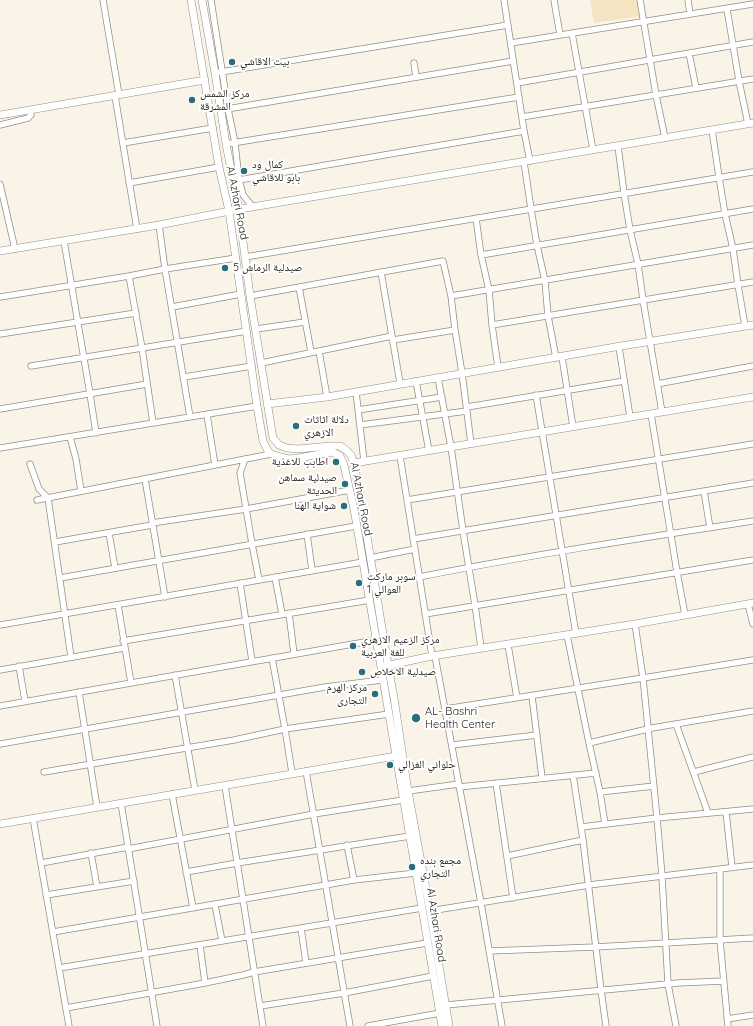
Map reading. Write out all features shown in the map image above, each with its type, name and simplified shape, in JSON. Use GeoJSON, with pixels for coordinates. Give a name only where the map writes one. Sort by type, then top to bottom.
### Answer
{"type":"FeatureCollection","features":[{"type":"Feature","properties":{"kind":"street"},"geometry":{"type":"LineString","coordinates":[[102,0],[137,229]]}},
{"type":"Feature","properties":{"kind":"street","name":"Al Azhari Road"},"geometry":{"type":"LineString","coordinates":[[191,0],[219,167],[229,211],[263,441],[271,454],[289,459],[331,453],[338,454],[342,458],[350,490],[376,640],[399,726],[408,791],[449,1026]]}},
{"type":"Feature","properties":{"kind":"street","name":"Al Azhari Road"},"geometry":{"type":"LineString","coordinates":[[202,0],[219,72],[225,110],[226,144],[236,181],[250,296],[273,438],[279,445],[287,448],[298,449],[340,446],[351,455],[354,463],[370,558],[384,666],[382,680],[442,1026]]}},
{"type":"Feature","properties":{"kind":"street"},"geometry":{"type":"LineString","coordinates":[[211,0],[219,72],[508,25]]}},
{"type":"Feature","properties":{"kind":"street"},"geometry":{"type":"LineString","coordinates":[[504,0],[524,131],[531,208],[545,281],[548,316],[567,390],[574,427]]}},
{"type":"Feature","properties":{"kind":"street"},"geometry":{"type":"LineString","coordinates":[[554,0],[560,35]]}},
{"type":"Feature","properties":{"kind":"street"},"geometry":{"type":"LineString","coordinates":[[640,0],[665,138]]}},
{"type":"Feature","properties":{"kind":"street"},"geometry":{"type":"LineString","coordinates":[[688,0],[690,14]]}},
{"type":"Feature","properties":{"kind":"street"},"geometry":{"type":"LineString","coordinates":[[511,43],[753,4]]}},
{"type":"Feature","properties":{"kind":"street"},"geometry":{"type":"LineString","coordinates":[[0,251],[137,229],[229,211],[750,124],[739,81],[727,9]]}},
{"type":"Feature","properties":{"kind":"street"},"geometry":{"type":"LineString","coordinates":[[572,33],[593,150]]}},
{"type":"Feature","properties":{"kind":"street"},"geometry":{"type":"LineString","coordinates":[[517,83],[753,42]]}},
{"type":"Feature","properties":{"kind":"street"},"geometry":{"type":"LineString","coordinates":[[689,53],[696,88]]}},
{"type":"Feature","properties":{"kind":"street"},"geometry":{"type":"LineString","coordinates":[[253,207],[236,181],[235,143],[225,110],[513,61]]}},
{"type":"Feature","properties":{"kind":"street"},"geometry":{"type":"LineString","coordinates":[[414,62],[416,77]]}},
{"type":"Feature","properties":{"kind":"street"},"geometry":{"type":"LineString","coordinates":[[522,118],[656,94],[753,79]]}},
{"type":"Feature","properties":{"kind":"street"},"geometry":{"type":"LineString","coordinates":[[0,114],[205,80]]}},
{"type":"Feature","properties":{"kind":"street"},"geometry":{"type":"LineString","coordinates":[[226,144],[519,97]]}},
{"type":"Feature","properties":{"kind":"street"},"geometry":{"type":"LineString","coordinates":[[0,125],[28,118],[31,115]]}},
{"type":"Feature","properties":{"kind":"street"},"geometry":{"type":"LineString","coordinates":[[123,143],[213,128]]}},
{"type":"Feature","properties":{"kind":"street"},"geometry":{"type":"LineString","coordinates":[[712,130],[725,214],[734,249],[745,326]]}},
{"type":"Feature","properties":{"kind":"street"},"geometry":{"type":"LineString","coordinates":[[236,181],[524,131]]}},
{"type":"Feature","properties":{"kind":"street"},"geometry":{"type":"LineString","coordinates":[[618,146],[630,230],[638,264],[642,300],[662,412]]}},
{"type":"Feature","properties":{"kind":"street"},"geometry":{"type":"LineString","coordinates":[[129,183],[219,167]]}},
{"type":"Feature","properties":{"kind":"street"},"geometry":{"type":"LineString","coordinates":[[245,257],[753,172]]}},
{"type":"Feature","properties":{"kind":"street"},"geometry":{"type":"LineString","coordinates":[[0,184],[15,249]]}},
{"type":"Feature","properties":{"kind":"street"},"geometry":{"type":"LineString","coordinates":[[481,254],[753,209]]}},
{"type":"Feature","properties":{"kind":"street"},"geometry":{"type":"LineString","coordinates":[[476,218],[481,254],[489,290],[498,367]]}},
{"type":"Feature","properties":{"kind":"street"},"geometry":{"type":"LineString","coordinates":[[159,225],[190,417]]}},
{"type":"Feature","properties":{"kind":"street"},"geometry":{"type":"LineString","coordinates":[[64,241],[96,433]]}},
{"type":"Feature","properties":{"kind":"street"},"geometry":{"type":"LineString","coordinates":[[451,296],[753,245]]}},
{"type":"Feature","properties":{"kind":"street"},"geometry":{"type":"LineString","coordinates":[[0,297],[236,258]]}},
{"type":"Feature","properties":{"kind":"street"},"geometry":{"type":"LineString","coordinates":[[250,296],[443,261],[451,296],[471,444]]}},
{"type":"Feature","properties":{"kind":"street"},"geometry":{"type":"LineString","coordinates":[[381,272],[400,384]]}},
{"type":"Feature","properties":{"kind":"street"},"geometry":{"type":"LineString","coordinates":[[129,276],[142,348],[153,423]]}},
{"type":"Feature","properties":{"kind":"street"},"geometry":{"type":"LineString","coordinates":[[492,325],[753,282]]}},
{"type":"Feature","properties":{"kind":"street"},"geometry":{"type":"LineString","coordinates":[[299,287],[311,352]]}},
{"type":"Feature","properties":{"kind":"street"},"geometry":{"type":"LineString","coordinates":[[172,307],[241,294]]}},
{"type":"Feature","properties":{"kind":"street"},"geometry":{"type":"LineString","coordinates":[[0,334],[136,313]]}},
{"type":"Feature","properties":{"kind":"street"},"geometry":{"type":"LineString","coordinates":[[256,329],[305,322]]}},
{"type":"Feature","properties":{"kind":"street"},"geometry":{"type":"LineString","coordinates":[[267,404],[356,392],[619,346],[753,325]]}},
{"type":"Feature","properties":{"kind":"street"},"geometry":{"type":"LineString","coordinates":[[261,363],[311,352],[392,338],[455,330]]}},
{"type":"Feature","properties":{"kind":"street"},"geometry":{"type":"LineString","coordinates":[[30,366],[247,331]]}},
{"type":"Feature","properties":{"kind":"street"},"geometry":{"type":"LineString","coordinates":[[619,346],[630,417]]}},
{"type":"Feature","properties":{"kind":"street"},"geometry":{"type":"LineString","coordinates":[[319,351],[327,396]]}},
{"type":"Feature","properties":{"kind":"street"},"geometry":{"type":"LineString","coordinates":[[184,378],[252,366]]}},
{"type":"Feature","properties":{"kind":"street"},"geometry":{"type":"LineString","coordinates":[[657,384],[753,366]]}},
{"type":"Feature","properties":{"kind":"street"},"geometry":{"type":"LineString","coordinates":[[438,378],[451,447],[481,648]]}},
{"type":"Feature","properties":{"kind":"street"},"geometry":{"type":"LineString","coordinates":[[360,425],[445,414],[536,395],[624,381]]}},
{"type":"Feature","properties":{"kind":"street"},"geometry":{"type":"LineString","coordinates":[[416,382],[429,451]]}},
{"type":"Feature","properties":{"kind":"street"},"geometry":{"type":"LineString","coordinates":[[0,409],[147,384]]}},
{"type":"Feature","properties":{"kind":"street"},"geometry":{"type":"LineString","coordinates":[[356,392],[364,461]]}},
{"type":"Feature","properties":{"kind":"street"},"geometry":{"type":"LineString","coordinates":[[536,395],[576,634]]}},
{"type":"Feature","properties":{"kind":"street"},"geometry":{"type":"LineString","coordinates":[[358,410],[442,396]]}},
{"type":"Feature","properties":{"kind":"street"},"geometry":{"type":"LineString","coordinates":[[354,463],[753,397]]}},
{"type":"Feature","properties":{"kind":"street"},"geometry":{"type":"LineString","coordinates":[[0,448],[257,406]]}},
{"type":"Feature","properties":{"kind":"street"},"geometry":{"type":"LineString","coordinates":[[651,414],[670,534],[685,615]]}},
{"type":"Feature","properties":{"kind":"street"},"geometry":{"type":"LineString","coordinates":[[207,415],[215,465]]}},
{"type":"Feature","properties":{"kind":"street"},"geometry":{"type":"LineString","coordinates":[[70,437],[76,459],[81,492]]}},
{"type":"Feature","properties":{"kind":"street"},"geometry":{"type":"LineString","coordinates":[[407,500],[753,444]]}},
{"type":"Feature","properties":{"kind":"street"},"geometry":{"type":"LineString","coordinates":[[37,500],[271,454]]}},
{"type":"Feature","properties":{"kind":"street"},"geometry":{"type":"LineString","coordinates":[[400,456],[425,614],[452,745],[502,1026]]}},
{"type":"Feature","properties":{"kind":"street"},"geometry":{"type":"LineString","coordinates":[[245,459],[240,473],[259,580]]}},
{"type":"Feature","properties":{"kind":"street"},"geometry":{"type":"LineString","coordinates":[[30,464],[39,489],[48,498],[71,658]]}},
{"type":"Feature","properties":{"kind":"street"},"geometry":{"type":"LineString","coordinates":[[144,479],[165,597]]}},
{"type":"Feature","properties":{"kind":"street"},"geometry":{"type":"LineString","coordinates":[[413,539],[753,483]]}},
{"type":"Feature","properties":{"kind":"street"},"geometry":{"type":"LineString","coordinates":[[55,542],[350,490]]}},
{"type":"Feature","properties":{"kind":"street"},"geometry":{"type":"LineString","coordinates":[[704,491],[710,528]]}},
{"type":"Feature","properties":{"kind":"street"},"geometry":{"type":"LineString","coordinates":[[419,577],[469,567],[753,521]]}},
{"type":"Feature","properties":{"kind":"street"},"geometry":{"type":"LineString","coordinates":[[60,578],[356,526]]}},
{"type":"Feature","properties":{"kind":"street"},"geometry":{"type":"LineString","coordinates":[[109,533],[115,568]]}},
{"type":"Feature","properties":{"kind":"street"},"geometry":{"type":"LineString","coordinates":[[307,534],[312,570]]}},
{"type":"Feature","properties":{"kind":"street"},"geometry":{"type":"LineString","coordinates":[[370,558],[415,549]]}},
{"type":"Feature","properties":{"kind":"street"},"geometry":{"type":"LineString","coordinates":[[425,614],[753,560]]}},
{"type":"Feature","properties":{"kind":"street"},"geometry":{"type":"LineString","coordinates":[[0,625],[362,562]]}},
{"type":"Feature","properties":{"kind":"street"},"geometry":{"type":"LineString","coordinates":[[275,577],[282,614]]}},
{"type":"Feature","properties":{"kind":"street"},"geometry":{"type":"LineString","coordinates":[[240,583],[252,661]]}},
{"type":"Feature","properties":{"kind":"street"},"geometry":{"type":"LineString","coordinates":[[123,641],[370,600]]}},
{"type":"Feature","properties":{"kind":"street"},"geometry":{"type":"LineString","coordinates":[[384,666],[434,656],[576,634],[750,603],[753,624]]}},
{"type":"Feature","properties":{"kind":"street"},"geometry":{"type":"LineString","coordinates":[[118,605],[131,683]]}},
{"type":"Feature","properties":{"kind":"street"},"geometry":{"type":"LineString","coordinates":[[289,613],[294,654]]}},
{"type":"Feature","properties":{"kind":"street"},"geometry":{"type":"LineString","coordinates":[[635,624],[649,729],[662,876],[668,984],[676,1026]]}},
{"type":"Feature","properties":{"kind":"street"},"geometry":{"type":"LineString","coordinates":[[567,635],[600,792],[605,824]]}},
{"type":"Feature","properties":{"kind":"street"},"geometry":{"type":"LineString","coordinates":[[0,706],[376,640]]}},
{"type":"Feature","properties":{"kind":"street"},"geometry":{"type":"LineString","coordinates":[[508,645],[517,698]]}},
{"type":"Feature","properties":{"kind":"street"},"geometry":{"type":"LineString","coordinates":[[0,670],[124,648]]}},
{"type":"Feature","properties":{"kind":"street"},"geometry":{"type":"LineString","coordinates":[[272,658],[286,729],[292,773]]}},
{"type":"Feature","properties":{"kind":"street"},"geometry":{"type":"LineString","coordinates":[[445,709],[753,660]]}},
{"type":"Feature","properties":{"kind":"street"},"geometry":{"type":"LineString","coordinates":[[19,666],[25,701]]}},
{"type":"Feature","properties":{"kind":"street"},"geometry":{"type":"LineString","coordinates":[[175,675],[195,790]]}},
{"type":"Feature","properties":{"kind":"street"},"geometry":{"type":"LineString","coordinates":[[0,744],[279,695],[382,680]]}},
{"type":"Feature","properties":{"kind":"street"},"geometry":{"type":"LineString","coordinates":[[79,692],[97,807]]}},
{"type":"Feature","properties":{"kind":"street"},"geometry":{"type":"LineString","coordinates":[[532,696],[542,778]]}},
{"type":"Feature","properties":{"kind":"street"},"geometry":{"type":"LineString","coordinates":[[589,743],[649,729],[753,711]]}},
{"type":"Feature","properties":{"kind":"street"},"geometry":{"type":"LineString","coordinates":[[44,772],[234,740],[286,729],[388,714]]}},
{"type":"Feature","properties":{"kind":"street"},"geometry":{"type":"LineString","coordinates":[[676,724],[708,814]]}},
{"type":"Feature","properties":{"kind":"street"},"geometry":{"type":"LineString","coordinates":[[452,745],[537,735]]}},
{"type":"Feature","properties":{"kind":"street"},"geometry":{"type":"LineString","coordinates":[[0,824],[396,756]]}},
{"type":"Feature","properties":{"kind":"street"},"geometry":{"type":"LineString","coordinates":[[694,772],[753,757]]}},
{"type":"Feature","properties":{"kind":"street"},"geometry":{"type":"LineString","coordinates":[[306,771],[350,1026]]}},
{"type":"Feature","properties":{"kind":"street"},"geometry":{"type":"LineString","coordinates":[[408,791],[596,773]]}},
{"type":"Feature","properties":{"kind":"street"},"geometry":{"type":"LineString","coordinates":[[573,775],[589,885],[595,947],[606,1026]]}},
{"type":"Feature","properties":{"kind":"street"},"geometry":{"type":"LineString","coordinates":[[496,783],[513,898]]}},
{"type":"Feature","properties":{"kind":"street"},"geometry":{"type":"LineString","coordinates":[[224,786],[263,1026]]}},
{"type":"Feature","properties":{"kind":"street"},"geometry":{"type":"LineString","coordinates":[[600,792],[654,786]]}},
{"type":"Feature","properties":{"kind":"street"},"geometry":{"type":"LineString","coordinates":[[172,794],[193,908]]}},
{"type":"Feature","properties":{"kind":"street"},"geometry":{"type":"LineString","coordinates":[[41,862],[181,840],[314,814],[403,800]]}},
{"type":"Feature","properties":{"kind":"street"},"geometry":{"type":"LineString","coordinates":[[120,803],[158,1026]]}},
{"type":"Feature","properties":{"kind":"street"},"geometry":{"type":"LineString","coordinates":[[581,827],[753,809]]}},
{"type":"Feature","properties":{"kind":"street"},"geometry":{"type":"LineString","coordinates":[[726,812],[732,867]]}},
{"type":"Feature","properties":{"kind":"street"},"geometry":{"type":"LineString","coordinates":[[33,818],[69,1026]]}},
{"type":"Feature","properties":{"kind":"street"},"geometry":{"type":"LineString","coordinates":[[186,872],[410,836]]}},
{"type":"Feature","properties":{"kind":"street"},"geometry":{"type":"LineString","coordinates":[[507,856],[583,840]]}},
{"type":"Feature","properties":{"kind":"street"},"geometry":{"type":"LineString","coordinates":[[347,845],[354,880]]}},
{"type":"Feature","properties":{"kind":"street"},"geometry":{"type":"LineString","coordinates":[[91,853],[97,887]]}},
{"type":"Feature","properties":{"kind":"street"},"geometry":{"type":"LineString","coordinates":[[430,911],[589,885],[753,865]]}},
{"type":"Feature","properties":{"kind":"street"},"geometry":{"type":"LineString","coordinates":[[720,869],[720,940],[728,1026]]}},
{"type":"Feature","properties":{"kind":"street"},"geometry":{"type":"LineString","coordinates":[[53,932],[354,880],[416,873]]}},
{"type":"Feature","properties":{"kind":"street"},"geometry":{"type":"LineString","coordinates":[[46,895],[134,881]]}},
{"type":"Feature","properties":{"kind":"street"},"geometry":{"type":"LineString","coordinates":[[215,904],[222,941]]}},
{"type":"Feature","properties":{"kind":"street"},"geometry":{"type":"LineString","coordinates":[[59,968],[422,908]]}},
{"type":"Feature","properties":{"kind":"street"},"geometry":{"type":"LineString","coordinates":[[301,928],[306,963]]}},
{"type":"Feature","properties":{"kind":"street"},"geometry":{"type":"LineString","coordinates":[[489,951],[595,947],[753,938]]}},
{"type":"Feature","properties":{"kind":"street"},"geometry":{"type":"LineString","coordinates":[[66,1008],[243,976],[254,972],[427,942]]}},
{"type":"Feature","properties":{"kind":"street"},"geometry":{"type":"LineString","coordinates":[[200,945],[205,983]]}},
{"type":"Feature","properties":{"kind":"street"},"geometry":{"type":"LineString","coordinates":[[260,1006],[344,993],[433,976]]}},
{"type":"Feature","properties":{"kind":"street"},"geometry":{"type":"LineString","coordinates":[[446,1005],[668,984],[723,981]]}},
{"type":"Feature","properties":{"kind":"street"},"geometry":{"type":"LineString","coordinates":[[368,1026],[440,1013]]}},
{"type":"Feature","properties":{"kind":"street"},"geometry":{"type":"LineString","coordinates":[[727,1019],[753,1015]]}},
{"type":"Feature","properties":{"kind":"shaded area"},"geometry":{"type":"Polygon","coordinates":[[[590,0],[638,0],[641,16],[594,23],[590,0]]]}},
{"type":"Feature","properties":{"kind":"place","name":"بيت الاقاشي"},"geometry":{"type":"Point","coordinates":[232,62]}},
{"type":"Feature","properties":{"kind":"place","name":"مركز الشمس المشرقة"},"geometry":{"type":"Point","coordinates":[192,100]}},
{"type":"Feature","properties":{"kind":"place","name":"كمال ود بابو للاقاشي"},"geometry":{"type":"Point","coordinates":[244,171]}},
{"type":"Feature","properties":{"kind":"place","name":"صيدلية الرماش 5"},"geometry":{"type":"Point","coordinates":[225,268]}},
{"type":"Feature","properties":{"kind":"place","name":"دلالة اثاثات الازهري"},"geometry":{"type":"Point","coordinates":[296,426]}},
{"type":"Feature","properties":{"kind":"place","name":"اطابب للاغذية"},"geometry":{"type":"Point","coordinates":[336,462]}},
{"type":"Feature","properties":{"kind":"place","name":"صيدلية سماهن الحديثة"},"geometry":{"type":"Point","coordinates":[345,484]}},
{"type":"Feature","properties":{"kind":"place","name":"شواية الهنا"},"geometry":{"type":"Point","coordinates":[344,506]}},
{"type":"Feature","properties":{"kind":"place","name":"سوبر ماركت العوالي 1"},"geometry":{"type":"Point","coordinates":[359,583]}},
{"type":"Feature","properties":{"kind":"place","name":"مركز الزعيم الازهري للغة العربية"},"geometry":{"type":"Point","coordinates":[353,646]}},
{"type":"Feature","properties":{"kind":"place","name":"صيدلية الاخلاص"},"geometry":{"type":"Point","coordinates":[362,672]}},
{"type":"Feature","properties":{"kind":"place","name":"مركز الهرم التجارى"},"geometry":{"type":"Point","coordinates":[375,694]}},
{"type":"Feature","properties":{"kind":"place","name":"AL- Bashri Health Center"},"geometry":{"type":"Point","coordinates":[416,718]}},
{"type":"Feature","properties":{"kind":"place","name":"حلواني الغزالي"},"geometry":{"type":"Point","coordinates":[390,765]}},
{"type":"Feature","properties":{"kind":"place","name":"مجمع بنده التجاري"},"geometry":{"type":"Point","coordinates":[412,867]}}]}
